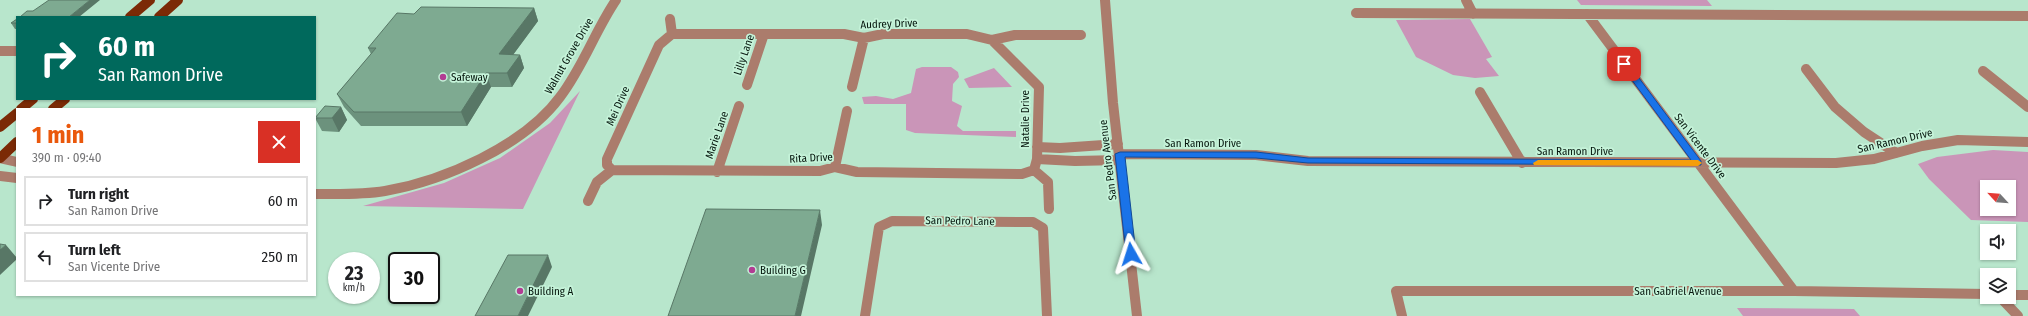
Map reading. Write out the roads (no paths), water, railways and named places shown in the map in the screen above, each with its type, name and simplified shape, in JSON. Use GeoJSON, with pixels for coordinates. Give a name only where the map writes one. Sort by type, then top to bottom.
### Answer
{"type":"FeatureCollection","features":[{"type":"Feature","properties":{"kind":"main road"},"geometry":{"type":"LineString","coordinates":[[131,16],[150,0]]}},
{"type":"Feature","properties":{"kind":"main road"},"geometry":{"type":"LineString","coordinates":[[160,16],[178,0]]}},
{"type":"Feature","properties":{"kind":"main road"},"geometry":{"type":"LineString","coordinates":[[22,108],[32,100]]}},
{"type":"Feature","properties":{"kind":"main road"},"geometry":{"type":"LineString","coordinates":[[54,108],[64,100]]}},
{"type":"Feature","properties":{"kind":"main road"},"geometry":{"type":"LineString","coordinates":[[0,127],[16,114]]}},
{"type":"Feature","properties":{"kind":"main road"},"geometry":{"type":"LineString","coordinates":[[0,158],[16,143]]}},
{"type":"Feature","properties":{"kind":"street","name":"Walnut Grove Drive"},"geometry":{"type":"LineString","coordinates":[[316,194],[364,194],[409,184],[446,173],[474,161],[517,138],[551,109],[566,89],[609,10],[616,0]]}},
{"type":"Feature","properties":{"kind":"street","name":"San Pedro Avenue"},"geometry":{"type":"LineString","coordinates":[[1105,0],[1118,144],[1138,316]]}},
{"type":"Feature","properties":{"kind":"street"},"geometry":{"type":"LineString","coordinates":[[1466,0],[1474,14]]}},
{"type":"Feature","properties":{"kind":"street"},"geometry":{"type":"LineString","coordinates":[[1356,13],[2028,16]]}},
{"type":"Feature","properties":{"kind":"street","name":"San Vicente Drive"},"geometry":{"type":"LineString","coordinates":[[1587,14],[1794,291]]}},
{"type":"Feature","properties":{"kind":"street"},"geometry":{"type":"LineString","coordinates":[[670,19],[672,34]]}},
{"type":"Feature","properties":{"kind":"street","name":"Audrey Drive"},"geometry":{"type":"LineString","coordinates":[[672,34],[844,34],[864,38],[883,34],[967,34],[992,40],[1015,35],[1081,35]]}},
{"type":"Feature","properties":{"kind":"street","name":"Mei Drive"},"geometry":{"type":"LineString","coordinates":[[612,170],[608,165],[607,159],[659,45],[672,34]]}},
{"type":"Feature","properties":{"kind":"street","name":"Lilly Lane"},"geometry":{"type":"LineString","coordinates":[[747,85],[764,34]]}},
{"type":"Feature","properties":{"kind":"street"},"geometry":{"type":"LineString","coordinates":[[852,87],[864,38]]}},
{"type":"Feature","properties":{"kind":"street","name":"Natalie Drive"},"geometry":{"type":"LineString","coordinates":[[992,40],[1039,87],[1037,159],[1034,170]]}},
{"type":"Feature","properties":{"kind":"street"},"geometry":{"type":"LineString","coordinates":[[0,51],[16,51]]}},
{"type":"Feature","properties":{"kind":"street"},"geometry":{"type":"LineString","coordinates":[[1806,68],[1835,107],[1864,132],[1896,153]]}},
{"type":"Feature","properties":{"kind":"street"},"geometry":{"type":"LineString","coordinates":[[1983,71],[2028,107]]}},
{"type":"Feature","properties":{"kind":"street"},"geometry":{"type":"LineString","coordinates":[[1480,92],[1522,163]]}},
{"type":"Feature","properties":{"kind":"street","name":"Marie Lane"},"geometry":{"type":"LineString","coordinates":[[717,172],[739,106]]}},
{"type":"Feature","properties":{"kind":"street"},"geometry":{"type":"LineString","coordinates":[[835,168],[847,111]]}},
{"type":"Feature","properties":{"kind":"street","name":"San Ramon Drive"},"geometry":{"type":"LineString","coordinates":[[1037,159],[1075,161],[1120,157],[1256,155],[1308,161],[1836,163],[1874,159],[1936,143],[1958,140],[2028,142]]}},
{"type":"Feature","properties":{"kind":"street"},"geometry":{"type":"LineString","coordinates":[[1037,147],[1060,148],[1118,144]]}},
{"type":"Feature","properties":{"kind":"street"},"geometry":{"type":"LineString","coordinates":[[1075,161],[1069,156],[1068,153],[1070,149],[1076,146]]}},
{"type":"Feature","properties":{"kind":"street"},"geometry":{"type":"LineString","coordinates":[[0,158],[16,162]]}},
{"type":"Feature","properties":{"kind":"street","name":"Rita Drive"},"geometry":{"type":"LineString","coordinates":[[612,170],[717,172],[820,171],[835,168],[857,172],[1022,174],[1034,170]]}},
{"type":"Feature","properties":{"kind":"street"},"geometry":{"type":"LineString","coordinates":[[588,201],[597,182],[612,170]]}},
{"type":"Feature","properties":{"kind":"street"},"geometry":{"type":"LineString","coordinates":[[1034,170],[1048,182],[1049,209]]}},
{"type":"Feature","properties":{"kind":"street"},"geometry":{"type":"LineString","coordinates":[[0,176],[16,178]]}},
{"type":"Feature","properties":{"kind":"street","name":"San Pedro Lane"},"geometry":{"type":"LineString","coordinates":[[865,316],[879,227],[892,220],[1033,222],[1043,228],[1047,316]]}},
{"type":"Feature","properties":{"kind":"street","name":"San Gabriel Avenue"},"geometry":{"type":"LineString","coordinates":[[1402,316],[1396,291],[1794,291],[1980,294]]}},
{"type":"Feature","properties":{"kind":"street"},"geometry":{"type":"LineString","coordinates":[[2016,295],[2028,295]]}},
{"type":"Feature","properties":{"kind":"street"},"geometry":{"type":"LineString","coordinates":[[2007,304],[2018,316]]}},
{"type":"Feature","properties":{"kind":"place","name":"Safeway"},"geometry":{"type":"Point","coordinates":[443,77]}},
{"type":"Feature","properties":{"kind":"place","name":"Building G"},"geometry":{"type":"Point","coordinates":[752,270]}},
{"type":"Feature","properties":{"kind":"place","name":"Building A"},"geometry":{"type":"Point","coordinates":[520,291]}}]}
